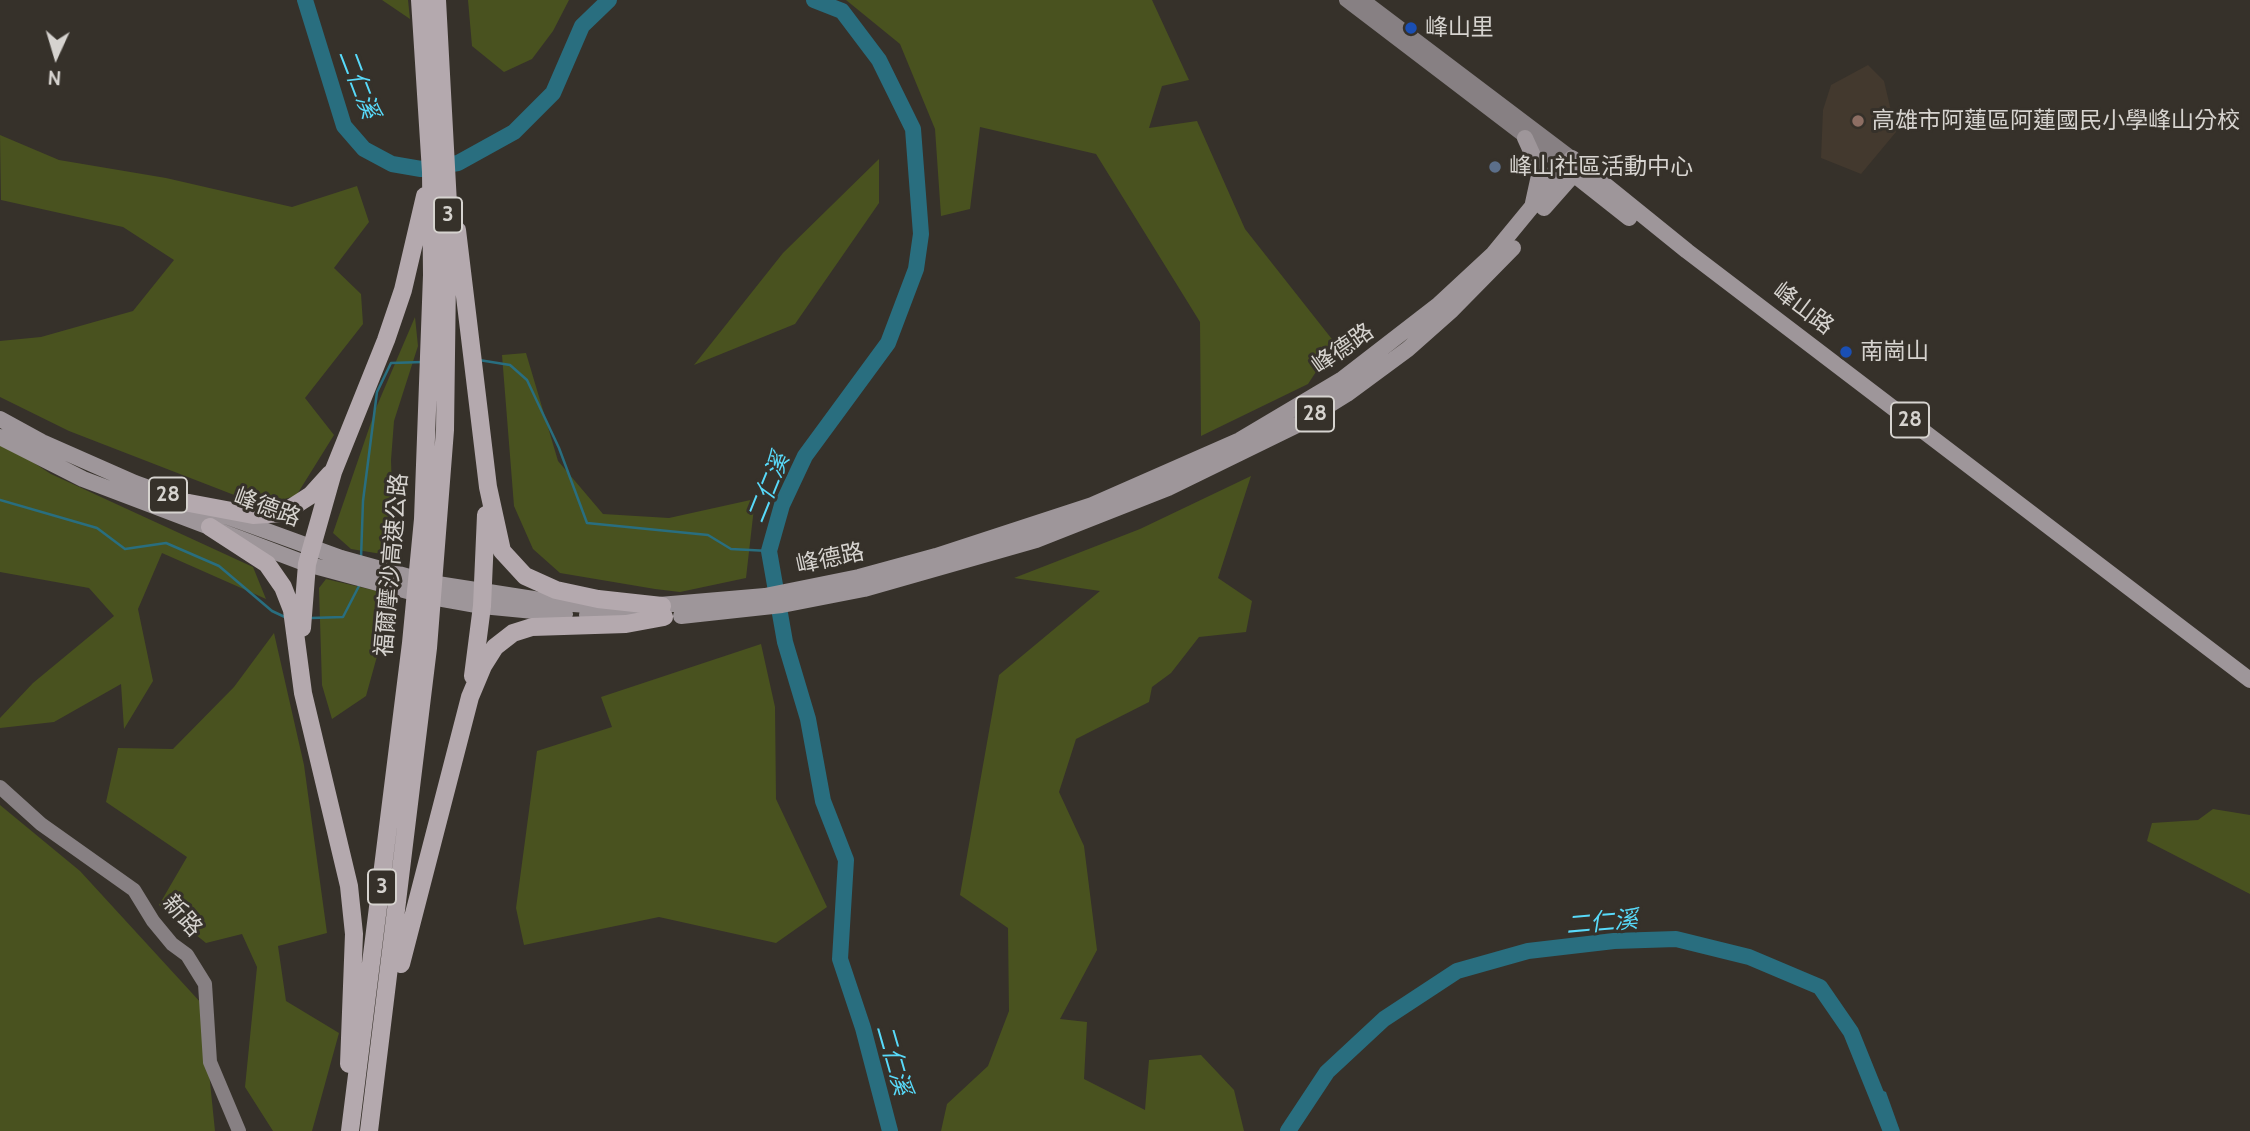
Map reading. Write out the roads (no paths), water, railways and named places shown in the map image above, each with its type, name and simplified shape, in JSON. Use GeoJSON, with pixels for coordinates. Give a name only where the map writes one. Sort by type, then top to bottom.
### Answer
{"type":"FeatureCollection","features":[{"type":"Feature","properties":{"kind":"highway","name":"福爾摩沙高速公路"},"geometry":{"type":"LineString","coordinates":[[351,1122],[439,529],[431,172],[420,0]]}},
{"type":"Feature","properties":{"kind":"highway","name":"福爾摩沙高速公路"},"geometry":{"type":"LineString","coordinates":[[369,1131],[420,646],[423,519],[437,429],[448,204],[437,0]]}},
{"type":"Feature","properties":{"kind":"highway"},"geometry":{"type":"LineString","coordinates":[[303,692],[302,610],[309,556],[333,472],[399,302],[431,172]]}},
{"type":"Feature","properties":{"kind":"highway"},"geometry":{"type":"LineString","coordinates":[[448,204],[458,235],[465,275],[488,487],[502,551],[525,576],[577,596],[668,611]]}},
{"type":"Feature","properties":{"kind":"highway"},"geometry":{"type":"LineString","coordinates":[[189,503],[253,515],[283,513],[311,495],[333,472]]}},
{"type":"Feature","properties":{"kind":"highway"},"geometry":{"type":"LineString","coordinates":[[380,1042],[470,697],[482,599],[488,487]]}},
{"type":"Feature","properties":{"kind":"highway"},"geometry":{"type":"LineString","coordinates":[[210,527],[267,564],[292,610],[303,692],[349,886],[354,934],[349,1076],[351,1122]]}},
{"type":"Feature","properties":{"kind":"highway"},"geometry":{"type":"LineString","coordinates":[[470,697],[483,666],[495,647],[522,629],[626,624],[668,611]]}},
{"type":"Feature","properties":{"kind":"main road"},"geometry":{"type":"LineString","coordinates":[[1525,138],[1540,171],[1537,208]]}},
{"type":"Feature","properties":{"kind":"main road","name":"峰山路"},"geometry":{"type":"LineString","coordinates":[[1573,166],[1601,195],[2250,691]]}},
{"type":"Feature","properties":{"kind":"main road","name":"峰山路"},"geometry":{"type":"LineString","coordinates":[[1573,166],[2250,680]]}},
{"type":"Feature","properties":{"kind":"main road","name":"峰德路"},"geometry":{"type":"LineString","coordinates":[[0,436],[83,479],[210,527],[402,583],[482,599],[567,614],[751,609],[818,599],[1034,534],[1240,440],[1341,380],[1443,301],[1493,254],[1573,166]]}},
{"type":"Feature","properties":{"kind":"main road"},"geometry":{"type":"LineString","coordinates":[[1537,208],[1569,192],[1580,190],[1601,195]]}},
{"type":"Feature","properties":{"kind":"main road","name":"峰德路"},"geometry":{"type":"LineString","coordinates":[[0,419],[81,460],[189,503],[309,556]]}},
{"type":"Feature","properties":{"kind":"street","name":"峰山路"},"geometry":{"type":"LineString","coordinates":[[1346,0],[1525,138],[1573,166]]}},
{"type":"Feature","properties":{"kind":"street","name":"峰山路"},"geometry":{"type":"LineString","coordinates":[[1363,0],[1573,166]]}},
{"type":"Feature","properties":{"kind":"street","name":"新路"},"geometry":{"type":"LineString","coordinates":[[0,788],[41,824],[134,890],[153,921],[172,944],[187,955],[205,984],[210,1062],[239,1131]]}},
{"type":"Feature","properties":{"kind":"water"},"geometry":{"type":"Polygon","coordinates":[[[1869,1085],[1886,1092],[1900,1131],[1883,1131],[1869,1085]]]}},
{"type":"Feature","properties":{"kind":"waterway","name":"二仁溪"},"geometry":{"type":"LineString","coordinates":[[305,0],[344,126],[364,149],[392,164],[421,169],[458,163],[514,132],[553,93],[582,26],[609,0]]}},
{"type":"Feature","properties":{"kind":"waterway","name":"二仁溪"},"geometry":{"type":"LineString","coordinates":[[814,0],[842,11],[879,60],[913,129],[921,234],[916,269],[888,343],[805,456],[782,505],[769,551],[785,642],[808,719],[823,801],[846,860],[840,959],[863,1028],[890,1131]]}},
{"type":"Feature","properties":{"kind":"waterway"},"geometry":{"type":"LineString","coordinates":[[479,360],[510,365],[527,380],[559,448],[587,523],[708,535],[731,549],[769,551]]}},
{"type":"Feature","properties":{"kind":"waterway"},"geometry":{"type":"LineString","coordinates":[[361,558],[363,501],[377,392],[391,363],[423,362]]}},
{"type":"Feature","properties":{"kind":"waterway"},"geometry":{"type":"LineString","coordinates":[[0,500],[97,528],[125,549],[166,543],[219,566],[272,611],[287,618]]}},
{"type":"Feature","properties":{"kind":"waterway"},"geometry":{"type":"LineString","coordinates":[[311,618],[343,617],[359,586]]}},
{"type":"Feature","properties":{"kind":"waterway","name":"二仁溪"},"geometry":{"type":"LineString","coordinates":[[1288,1131],[1327,1072],[1384,1019],[1457,971],[1528,951],[1614,941],[1676,939],[1749,957],[1820,987],[1851,1032],[1891,1131]]}},
{"type":"Feature","properties":{"kind":"place","name":"峰山里"},"geometry":{"type":"Point","coordinates":[1411,28]}},
{"type":"Feature","properties":{"kind":"place","name":"高雄市阿蓮區阿蓮國民小學峰山分校"},"geometry":{"type":"Point","coordinates":[1858,121]}},
{"type":"Feature","properties":{"kind":"place","name":"峰山社區活動中心"},"geometry":{"type":"Point","coordinates":[1495,167]}},
{"type":"Feature","properties":{"kind":"place","name":"南崗山"},"geometry":{"type":"Point","coordinates":[1846,352]}}]}
